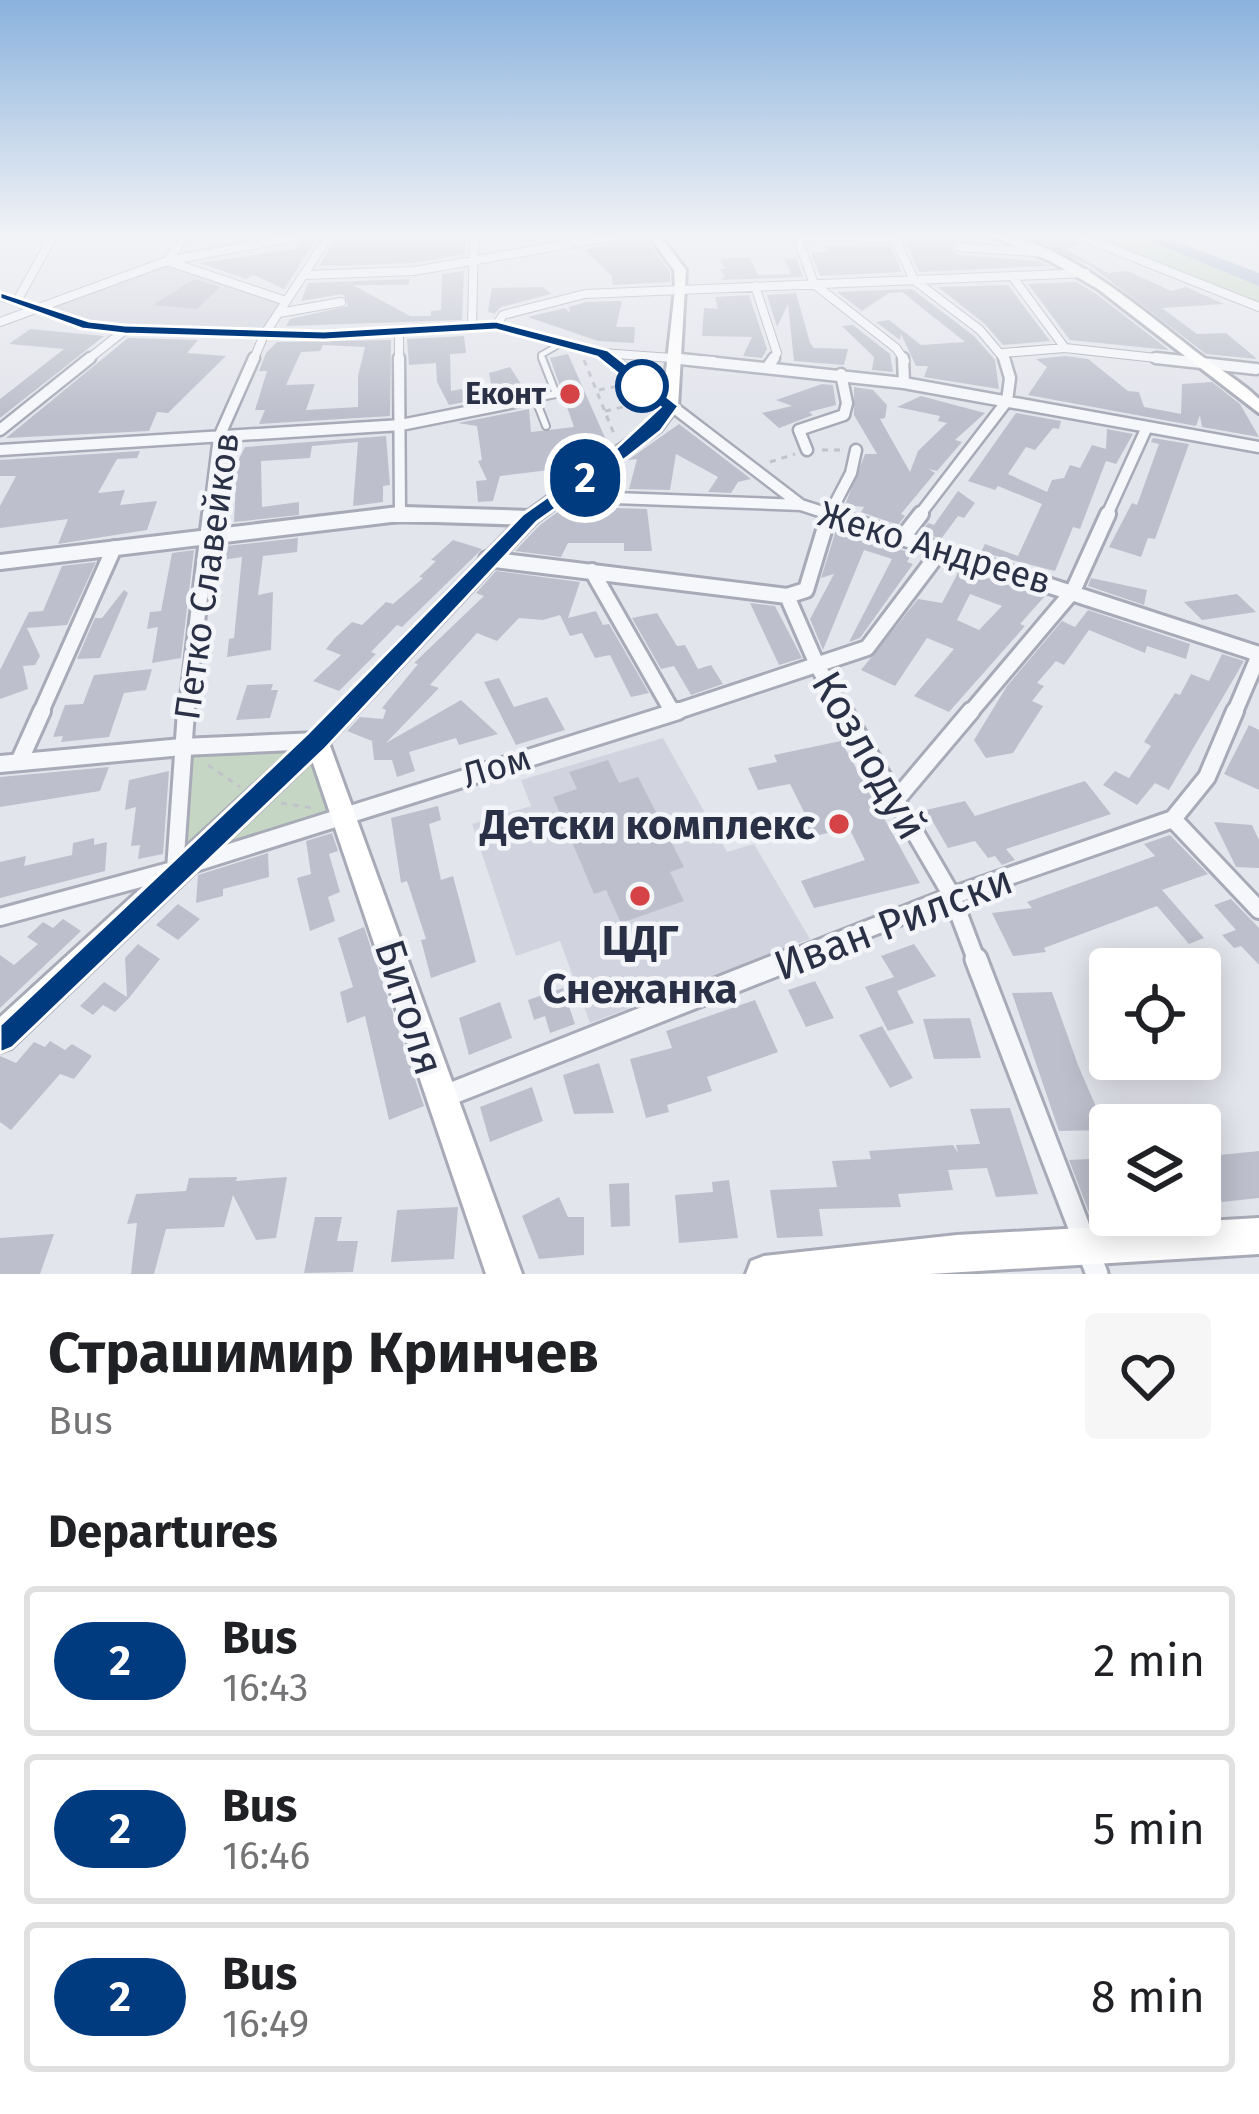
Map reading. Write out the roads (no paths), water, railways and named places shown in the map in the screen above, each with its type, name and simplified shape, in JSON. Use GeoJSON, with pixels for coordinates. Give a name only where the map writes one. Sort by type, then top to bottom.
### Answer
{"type":"FeatureCollection","features":[{"type":"Feature","properties":{"kind":"street"},"geometry":{"type":"LineString","coordinates":[[17,301],[20,295]]}},
{"type":"Feature","properties":{"kind":"street"},"geometry":{"type":"LineString","coordinates":[[0,322],[65,295]]}},
{"type":"Feature","properties":{"kind":"street"},"geometry":{"type":"LineString","coordinates":[[254,295],[282,307],[341,302]]}},
{"type":"Feature","properties":{"kind":"street","name":"Петко Славейков"},"geometry":{"type":"LineString","coordinates":[[175,870],[182,747],[219,437],[264,335],[290,295]]}},
{"type":"Feature","properties":{"kind":"street"},"geometry":{"type":"LineString","coordinates":[[472,295],[472,326]]}},
{"type":"Feature","properties":{"kind":"street"},"geometry":{"type":"LineString","coordinates":[[496,326],[503,315],[579,295]]}},
{"type":"Feature","properties":{"kind":"street"},"geometry":{"type":"LineString","coordinates":[[0,1036],[316,741],[530,518],[655,427],[675,357],[680,295]]}},
{"type":"Feature","properties":{"kind":"street"},"geometry":{"type":"LineString","coordinates":[[758,295],[777,353],[769,364]]}},
{"type":"Feature","properties":{"kind":"street"},"geometry":{"type":"LineString","coordinates":[[829,295],[896,348],[906,362],[904,383]]}},
{"type":"Feature","properties":{"kind":"street"},"geometry":{"type":"LineString","coordinates":[[903,537],[1007,400],[1013,381],[1002,353],[936,295]]}},
{"type":"Feature","properties":{"kind":"street"},"geometry":{"type":"LineString","coordinates":[[1026,295],[1065,348]]}},
{"type":"Feature","properties":{"kind":"street"},"geometry":{"type":"LineString","coordinates":[[1115,295],[1240,387],[1259,408]]}},
{"type":"Feature","properties":{"kind":"street"},"geometry":{"type":"LineString","coordinates":[[1230,295],[1259,307]]}},
{"type":"Feature","properties":{"kind":"street"},"geometry":{"type":"LineString","coordinates":[[0,296],[87,326],[125,330],[264,335],[496,326],[602,353],[769,364],[904,383],[1259,447]]}},
{"type":"Feature","properties":{"kind":"street"},"geometry":{"type":"LineString","coordinates":[[0,430],[125,330]]}},
{"type":"Feature","properties":{"kind":"street"},"geometry":{"type":"LineString","coordinates":[[399,332],[400,514]]}},
{"type":"Feature","properties":{"kind":"street"},"geometry":{"type":"LineString","coordinates":[[1002,353],[1065,348],[1257,369]]}},
{"type":"Feature","properties":{"kind":"street","name":"Жеко Андреев"},"geometry":{"type":"LineString","coordinates":[[602,353],[801,505],[1259,654]]}},
{"type":"Feature","properties":{"kind":"street"},"geometry":{"type":"LineString","coordinates":[[807,450],[799,430],[844,415],[847,403],[841,374]]}},
{"type":"Feature","properties":{"kind":"street"},"geometry":{"type":"LineString","coordinates":[[0,450],[400,425],[536,398]]}},
{"type":"Feature","properties":{"kind":"street"},"geometry":{"type":"LineString","coordinates":[[895,801],[1073,591],[1148,427]]}},
{"type":"Feature","properties":{"kind":"street"},"geometry":{"type":"LineString","coordinates":[[487,560],[787,596],[806,590],[821,557],[819,535],[832,515],[856,450]]}},
{"type":"Feature","properties":{"kind":"street"},"geometry":{"type":"LineString","coordinates":[[587,497],[801,505]]}},
{"type":"Feature","properties":{"kind":"street"},"geometry":{"type":"LineString","coordinates":[[0,562],[400,514],[530,518]]}},
{"type":"Feature","properties":{"kind":"street"},"geometry":{"type":"LineString","coordinates":[[19,762],[114,548]]}},
{"type":"Feature","properties":{"kind":"street","name":"Лом"},"geometry":{"type":"LineString","coordinates":[[0,917],[175,870],[345,812],[818,668],[867,648],[940,550]]}},
{"type":"Feature","properties":{"kind":"street"},"geometry":{"type":"LineString","coordinates":[[592,571],[673,711]]}},
{"type":"Feature","properties":{"kind":"street","name":"Козлодуй"},"geometry":{"type":"LineString","coordinates":[[787,596],[818,668],[952,896],[1092,1259]]}},
{"type":"Feature","properties":{"kind":"street"},"geometry":{"type":"LineString","coordinates":[[1259,654],[1207,777],[1172,819],[1259,910]]}},
{"type":"Feature","properties":{"kind":"street"},"geometry":{"type":"LineString","coordinates":[[0,764],[182,747],[316,741]]}},
{"type":"Feature","properties":{"kind":"street","name":"Битоля"},"geometry":{"type":"LineString","coordinates":[[316,741],[345,812],[503,1274]]}},
{"type":"Feature","properties":{"kind":"street","name":"Иван Рилски"},"geometry":{"type":"LineString","coordinates":[[440,1099],[952,896],[1172,819]]}},
{"type":"Feature","properties":{"kind":"street"},"geometry":{"type":"LineString","coordinates":[[786,1273],[1092,1259],[1259,1236]]}},
{"type":"Feature","properties":{"kind":"lane"},"geometry":{"type":"LineString","coordinates":[[546,426],[536,398],[556,394],[541,356],[562,343]]}},
{"type":"Feature","properties":{"kind":"place","name":"Еконт"},"geometry":{"type":"Point","coordinates":[570,394]}},
{"type":"Feature","properties":{"kind":"place","name":"Детски комплекс"},"geometry":{"type":"Point","coordinates":[839,824]}},
{"type":"Feature","properties":{"kind":"place","name":"ЦДГ Снежанка"},"geometry":{"type":"Point","coordinates":[640,896]}}]}
